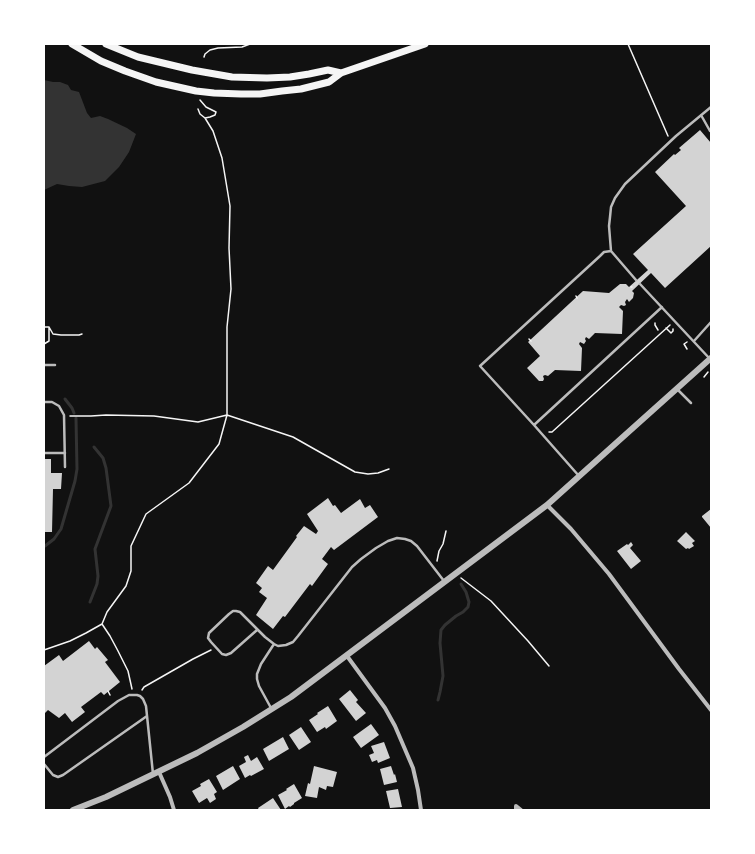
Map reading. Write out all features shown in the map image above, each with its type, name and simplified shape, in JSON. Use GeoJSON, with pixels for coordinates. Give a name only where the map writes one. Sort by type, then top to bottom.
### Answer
{"type":"FeatureCollection","features":[{"type":"Feature","properties":{"kind":"main road"},"geometry":{"type":"LineString","coordinates":[[72,44],[101,61],[156,82],[179,88],[214,93],[241,94],[260,94],[301,89],[329,82],[341,73],[425,44]]}},
{"type":"Feature","properties":{"kind":"main road"},"geometry":{"type":"LineString","coordinates":[[106,44],[138,57],[192,70],[232,77],[290,77],[328,70],[341,73]]}},
{"type":"Feature","properties":{"kind":"street"},"geometry":{"type":"LineString","coordinates":[[73,810],[106,797],[197,753],[243,727],[291,697],[547,505],[711,359]]}},
{"type":"Feature","properties":{"kind":"street"},"geometry":{"type":"LineString","coordinates":[[547,505],[575,534],[609,574],[711,710]]}},
{"type":"Feature","properties":{"kind":"street"},"geometry":{"type":"LineString","coordinates":[[347,656],[385,708],[395,726],[413,768],[418,790],[420,810]]}},
{"type":"Feature","properties":{"kind":"street"},"geometry":{"type":"LineString","coordinates":[[156,774],[170,796],[174,810]]}},
{"type":"Feature","properties":{"kind":"street"},"geometry":{"type":"LineString","coordinates":[[516,810],[516,806],[521,810]]}},
{"type":"Feature","properties":{"kind":"lane"},"geometry":{"type":"LineString","coordinates":[[636,280],[611,251],[609,226],[611,208],[615,198],[625,184],[670,142],[711,107]]}},
{"type":"Feature","properties":{"kind":"lane"},"geometry":{"type":"LineString","coordinates":[[701,115],[710,131]]}},
{"type":"Feature","properties":{"kind":"lane"},"geometry":{"type":"LineString","coordinates":[[580,477],[480,366],[604,252],[611,251]]}},
{"type":"Feature","properties":{"kind":"lane"},"geometry":{"type":"LineString","coordinates":[[640,284],[711,359]]}},
{"type":"Feature","properties":{"kind":"lane"},"geometry":{"type":"LineString","coordinates":[[534,425],[662,307]]}},
{"type":"Feature","properties":{"kind":"lane"},"geometry":{"type":"LineString","coordinates":[[694,341],[711,322]]}},
{"type":"Feature","properties":{"kind":"lane"},"geometry":{"type":"LineString","coordinates":[[44,365],[55,365]]}},
{"type":"Feature","properties":{"kind":"lane"},"geometry":{"type":"LineString","coordinates":[[677,389],[691,404]]}},
{"type":"Feature","properties":{"kind":"lane"},"geometry":{"type":"LineString","coordinates":[[44,402],[52,402],[59,406],[64,415],[65,467]]}},
{"type":"Feature","properties":{"kind":"lane"},"geometry":{"type":"LineString","coordinates":[[44,452],[65,453]]}},
{"type":"Feature","properties":{"kind":"lane"},"geometry":{"type":"LineString","coordinates":[[257,630],[231,653],[226,655],[222,654],[208,638],[209,633],[233,611],[236,611],[240,612],[257,630],[274,644],[278,646],[286,645],[292,642],[360,559],[388,541],[397,538],[405,538],[417,546],[445,582]]}},
{"type":"Feature","properties":{"kind":"lane"},"geometry":{"type":"LineString","coordinates":[[272,709],[259,686],[257,674],[261,664],[274,644]]}},
{"type":"Feature","properties":{"kind":"lane"},"geometry":{"type":"LineString","coordinates":[[44,757],[118,701],[128,695],[137,695],[143,699],[146,706],[156,774]]}},
{"type":"Feature","properties":{"kind":"lane"},"geometry":{"type":"LineString","coordinates":[[44,764],[53,775],[58,777],[63,775],[147,716]]}},
{"type":"Feature","properties":{"kind":"path"},"geometry":{"type":"LineString","coordinates":[[204,57],[210,50],[218,48],[242,47],[250,44]]}},
{"type":"Feature","properties":{"kind":"path"},"geometry":{"type":"LineString","coordinates":[[628,44],[670,142]]}},
{"type":"Feature","properties":{"kind":"path"},"geometry":{"type":"LineString","coordinates":[[197,98],[206,107],[216,112],[215,115],[205,118]]}},
{"type":"Feature","properties":{"kind":"path"},"geometry":{"type":"LineString","coordinates":[[44,650],[70,641],[102,624],[107,612],[126,586],[132,571],[131,546],[146,514],[189,483],[219,444],[227,416],[227,327],[231,289],[229,248],[230,206],[222,158],[212,131],[198,109]]}},
{"type":"Feature","properties":{"kind":"path"},"geometry":{"type":"LineString","coordinates":[[655,322],[658,330]]}},
{"type":"Feature","properties":{"kind":"path"},"geometry":{"type":"LineString","coordinates":[[666,328],[670,333],[673,331],[667,322]]}},
{"type":"Feature","properties":{"kind":"path"},"geometry":{"type":"LineString","coordinates":[[546,429],[549,432],[552,432],[670,325]]}},
{"type":"Feature","properties":{"kind":"path"},"geometry":{"type":"LineString","coordinates":[[44,327],[49,327]]}},
{"type":"Feature","properties":{"kind":"path"},"geometry":{"type":"LineString","coordinates":[[49,327],[53,334],[82,334]]}},
{"type":"Feature","properties":{"kind":"path"},"geometry":{"type":"LineString","coordinates":[[44,344],[49,340],[49,327]]}},
{"type":"Feature","properties":{"kind":"path"},"geometry":{"type":"LineString","coordinates":[[687,349],[684,344],[688,342]]}},
{"type":"Feature","properties":{"kind":"path"},"geometry":{"type":"LineString","coordinates":[[613,371],[616,374]]}},
{"type":"Feature","properties":{"kind":"path"},"geometry":{"type":"LineString","coordinates":[[64,415],[154,416],[198,422],[227,416],[294,437],[355,472],[368,474],[389,470]]}},
{"type":"Feature","properties":{"kind":"path"},"geometry":{"type":"LineString","coordinates":[[437,561],[446,531]]}},
{"type":"Feature","properties":{"kind":"path"},"geometry":{"type":"LineString","coordinates":[[455,574],[491,601],[549,666]]}},
{"type":"Feature","properties":{"kind":"path"},"geometry":{"type":"LineString","coordinates":[[102,624],[122,658],[128,671],[132,689]]}},
{"type":"Feature","properties":{"kind":"path"},"geometry":{"type":"LineString","coordinates":[[142,690],[144,687],[193,659],[216,648]]}},
{"type":"Feature","properties":{"kind":"path"},"geometry":{"type":"LineString","coordinates":[[108,691],[110,695]]}},
{"type":"Feature","properties":{"kind":"shaded area"},"geometry":{"type":"Polygon","coordinates":[[[44,80],[60,82],[68,85],[71,90],[79,92],[87,113],[91,118],[100,116],[127,128],[136,134],[129,152],[119,167],[105,181],[82,187],[57,184],[44,190],[44,80]]]}},
{"type":"Feature","properties":{"kind":"building"},"geometry":{"type":"Polygon","coordinates":[[[700,130],[711,143],[711,246],[665,288],[651,273],[632,291],[634,293],[633,298],[629,302],[627,299],[625,302],[626,305],[621,305],[619,307],[623,311],[622,334],[595,333],[589,339],[586,337],[584,344],[580,342],[579,344],[582,348],[581,371],[555,370],[548,376],[543,376],[543,381],[539,381],[527,368],[540,356],[528,342],[583,291],[609,293],[620,284],[626,284],[629,287],[648,270],[633,254],[686,206],[655,172],[674,154],[675,155],[681,150],[679,148],[700,130]]]}},
{"type":"Feature","properties":{"kind":"building"},"geometry":{"type":"Polygon","coordinates":[[[44,459],[51,459],[51,473],[62,473],[61,489],[53,489],[52,532],[44,532],[44,459]]]}},
{"type":"Feature","properties":{"kind":"building"},"geometry":{"type":"Polygon","coordinates":[[[328,498],[333,506],[335,505],[341,513],[360,499],[365,508],[370,505],[378,517],[334,550],[331,547],[322,559],[328,564],[312,586],[310,584],[285,617],[283,616],[273,629],[256,615],[267,598],[259,592],[262,588],[256,583],[268,566],[273,570],[304,526],[316,534],[318,531],[307,514],[328,498]]]}},
{"type":"Feature","properties":{"kind":"building"},"geometry":{"type":"Polygon","coordinates":[[[711,509],[711,528],[702,516],[711,509]]]}},
{"type":"Feature","properties":{"kind":"building"},"geometry":{"type":"Polygon","coordinates":[[[686,532],[695,541],[692,543],[694,546],[689,549],[686,549],[677,541],[686,532]]]}},
{"type":"Feature","properties":{"kind":"building"},"geometry":{"type":"Polygon","coordinates":[[[631,542],[633,545],[630,548],[641,561],[631,569],[617,551],[631,542]]]}},
{"type":"Feature","properties":{"kind":"building"},"geometry":{"type":"Polygon","coordinates":[[[89,641],[95,649],[97,647],[108,660],[105,662],[120,682],[104,695],[101,692],[81,707],[85,712],[72,722],[65,713],[59,718],[48,710],[44,714],[44,666],[59,655],[63,661],[89,641]]]}},
{"type":"Feature","properties":{"kind":"building"},"geometry":{"type":"Polygon","coordinates":[[[350,690],[358,700],[356,702],[366,713],[356,721],[339,699],[350,690]]]}},
{"type":"Feature","properties":{"kind":"building"},"geometry":{"type":"Polygon","coordinates":[[[328,706],[337,721],[326,729],[325,727],[317,732],[309,720],[328,706]]]}},
{"type":"Feature","properties":{"kind":"building"},"geometry":{"type":"Polygon","coordinates":[[[371,724],[379,735],[361,748],[353,737],[371,724]]]}},
{"type":"Feature","properties":{"kind":"building"},"geometry":{"type":"Polygon","coordinates":[[[301,727],[311,742],[299,750],[289,735],[301,727]]]}},
{"type":"Feature","properties":{"kind":"building"},"geometry":{"type":"Polygon","coordinates":[[[283,737],[289,749],[269,761],[263,749],[283,737]]]}},
{"type":"Feature","properties":{"kind":"building"},"geometry":{"type":"Polygon","coordinates":[[[384,742],[390,758],[378,763],[377,760],[372,762],[369,755],[374,753],[371,746],[384,742]]]}},
{"type":"Feature","properties":{"kind":"building"},"geometry":{"type":"Polygon","coordinates":[[[248,755],[251,761],[257,757],[264,769],[245,778],[239,766],[246,762],[244,757],[248,755]]]}},
{"type":"Feature","properties":{"kind":"building"},"geometry":{"type":"Polygon","coordinates":[[[233,766],[240,779],[223,790],[216,776],[233,766]]]}},
{"type":"Feature","properties":{"kind":"building"},"geometry":{"type":"Polygon","coordinates":[[[314,766],[337,772],[333,787],[327,786],[326,790],[319,787],[317,798],[305,796],[308,783],[310,784],[314,766]]]}},
{"type":"Feature","properties":{"kind":"building"},"geometry":{"type":"Polygon","coordinates":[[[391,766],[397,782],[384,785],[380,769],[391,766]]]}},
{"type":"Feature","properties":{"kind":"building"},"geometry":{"type":"Polygon","coordinates":[[[209,779],[217,792],[214,794],[216,799],[210,803],[207,798],[199,803],[192,791],[209,779]]]}},
{"type":"Feature","properties":{"kind":"building"},"geometry":{"type":"Polygon","coordinates":[[[294,784],[302,798],[285,809],[278,795],[294,784]]]}},
{"type":"Feature","properties":{"kind":"building"},"geometry":{"type":"Polygon","coordinates":[[[398,789],[402,807],[390,808],[386,791],[398,789]]]}},
{"type":"Feature","properties":{"kind":"building"},"geometry":{"type":"Polygon","coordinates":[[[273,798],[281,810],[259,810],[258,808],[273,798]]]}},
{"type":"Feature","properties":{"kind":"waterway"},"geometry":{"type":"LineString","coordinates":[[65,399],[74,413]]}},
{"type":"Feature","properties":{"kind":"waterway"},"geometry":{"type":"LineString","coordinates":[[45,546],[54,539],[61,529],[75,481],[77,469],[76,418]]}},
{"type":"Feature","properties":{"kind":"waterway"},"geometry":{"type":"LineString","coordinates":[[90,602],[97,584],[98,576],[95,549],[111,506],[106,468],[103,458],[94,447]]}},
{"type":"Feature","properties":{"kind":"waterway"},"geometry":{"type":"LineString","coordinates":[[438,700],[443,676],[440,643],[441,630],[445,625],[463,612],[468,607],[469,602],[466,592],[461,584]]}}]}
